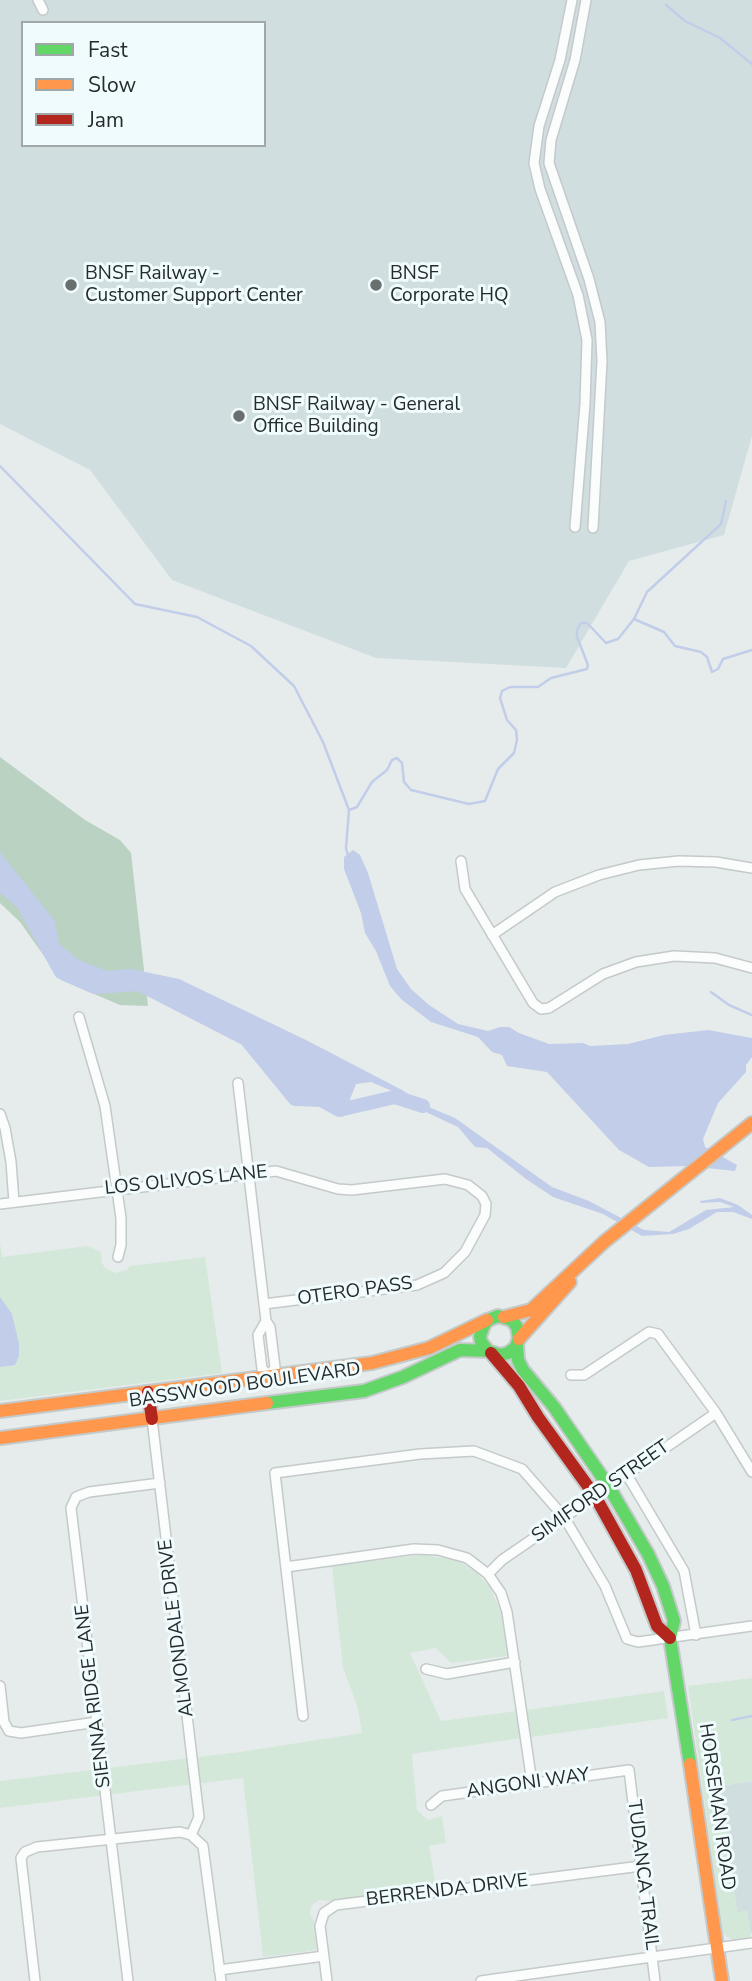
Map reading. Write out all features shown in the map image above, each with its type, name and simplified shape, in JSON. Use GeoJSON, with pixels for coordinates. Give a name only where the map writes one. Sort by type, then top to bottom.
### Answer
{"type":"FeatureCollection","features":[{"type":"Feature","properties":{"kind":"main road"},"geometry":{"type":"LineString","coordinates":[[608,1243],[508,1353],[500,1355],[490,1352],[481,1342],[480,1336],[488,1320],[531,1310],[608,1243],[744,1137],[752,1123]]}},
{"type":"Feature","properties":{"kind":"main road"},"geometry":{"type":"LineString","coordinates":[[504,1317],[514,1323],[518,1342]]}},
{"type":"Feature","properties":{"kind":"main road","name":"BASSWOOD BOULEVARD"},"geometry":{"type":"LineString","coordinates":[[0,1411],[351,1367],[400,1357],[440,1344],[488,1320]]}},
{"type":"Feature","properties":{"kind":"main road","name":"HORSEMAN ROAD"},"geometry":{"type":"LineString","coordinates":[[518,1342],[518,1360],[523,1370],[554,1406],[609,1487],[648,1554],[663,1586],[674,1621],[670,1638],[722,1981]]}},
{"type":"Feature","properties":{"kind":"main road","name":"BASSWOOD BOULEVARD"},"geometry":{"type":"LineString","coordinates":[[0,1438],[363,1391],[403,1377],[457,1351],[466,1349],[490,1352]]}},
{"type":"Feature","properties":{"kind":"main road","name":"HORSEMAN ROAD"},"geometry":{"type":"LineString","coordinates":[[490,1352],[519,1385],[538,1417],[595,1496],[636,1570],[657,1626],[670,1638]]}},
{"type":"Feature","properties":{"kind":"main road"},"geometry":{"type":"LineString","coordinates":[[149,1392],[152,1419]]}},
{"type":"Feature","properties":{"kind":"street"},"geometry":{"type":"LineString","coordinates":[[38,0],[43,10]]}},
{"type":"Feature","properties":{"kind":"street"},"geometry":{"type":"LineString","coordinates":[[572,0],[565,41],[539,126],[534,163],[540,189],[584,318],[587,362],[575,527]]}},
{"type":"Feature","properties":{"kind":"street"},"geometry":{"type":"LineString","coordinates":[[586,0],[578,47],[549,149],[549,164],[589,279],[600,322],[602,361],[593,528]]}},
{"type":"Feature","properties":{"kind":"street"},"geometry":{"type":"LineString","coordinates":[[565,41],[578,47]]}},
{"type":"Feature","properties":{"kind":"street"},"geometry":{"type":"LineString","coordinates":[[535,148],[549,149]]}},
{"type":"Feature","properties":{"kind":"street"},"geometry":{"type":"LineString","coordinates":[[566,260],[579,253]]}},
{"type":"Feature","properties":{"kind":"street"},"geometry":{"type":"LineString","coordinates":[[585,404],[600,404]]}},
{"type":"Feature","properties":{"kind":"street"},"geometry":{"type":"LineString","coordinates":[[579,464],[596,467]]}},
{"type":"Feature","properties":{"kind":"street"},"geometry":{"type":"LineString","coordinates":[[461,861],[466,890],[533,1003],[541,1009],[549,1008],[603,974],[636,962],[674,956],[715,958],[752,968]]}},
{"type":"Feature","properties":{"kind":"street"},"geometry":{"type":"LineString","coordinates":[[492,935],[555,892],[626,869],[679,861],[716,862],[752,868]]}},
{"type":"Feature","properties":{"kind":"street"},"geometry":{"type":"LineString","coordinates":[[79,1017],[105,1106],[121,1218],[118,1257]]}},
{"type":"Feature","properties":{"kind":"street"},"geometry":{"type":"LineString","coordinates":[[238,1083],[264,1304],[271,1341],[275,1367],[270,1376],[262,1369],[258,1335],[267,1321]]}},
{"type":"Feature","properties":{"kind":"street"},"geometry":{"type":"LineString","coordinates":[[0,1114],[11,1162],[14,1202]]}},
{"type":"Feature","properties":{"kind":"street","name":"LOS OLIVOS LANE"},"geometry":{"type":"LineString","coordinates":[[0,1203],[276,1171],[338,1189],[352,1190],[445,1179],[468,1185],[482,1196],[486,1204]]}},
{"type":"Feature","properties":{"kind":"street","name":"OTERO PASS"},"geometry":{"type":"LineString","coordinates":[[264,1304],[417,1285],[444,1273],[465,1252],[485,1215],[486,1204]]}},
{"type":"Feature","properties":{"kind":"street"},"geometry":{"type":"LineString","coordinates":[[571,1375],[584,1375],[649,1332],[658,1334],[716,1413],[752,1472]]}},
{"type":"Feature","properties":{"kind":"street"},"geometry":{"type":"LineString","coordinates":[[259,1342],[271,1341]]}},
{"type":"Feature","properties":{"kind":"street","name":"SIMIFORD STREET"},"geometry":{"type":"LineString","coordinates":[[488,1574],[502,1560],[716,1413]]}},
{"type":"Feature","properties":{"kind":"street","name":"ALMONDALE DRIVE"},"geometry":{"type":"LineString","coordinates":[[152,1419],[199,1817],[191,1835]]}},
{"type":"Feature","properties":{"kind":"street"},"geometry":{"type":"LineString","coordinates":[[303,1716],[275,1473],[419,1454],[474,1451],[522,1469],[564,1517],[605,1586],[624,1636],[634,1642],[752,1626]]}},
{"type":"Feature","properties":{"kind":"street"},"geometry":{"type":"LineString","coordinates":[[627,1475],[684,1571],[696,1634]]}},
{"type":"Feature","properties":{"kind":"street","name":"SIENNA RIDGE LANE"},"geometry":{"type":"LineString","coordinates":[[128,1981],[71,1508],[76,1497],[89,1492],[160,1483]]}},
{"type":"Feature","properties":{"kind":"street"},"geometry":{"type":"LineString","coordinates":[[286,1567],[414,1549],[438,1550],[467,1558],[488,1574],[500,1593],[507,1612],[532,1783]]}},
{"type":"Feature","properties":{"kind":"street"},"geometry":{"type":"LineString","coordinates":[[426,1669],[447,1674],[515,1662]]}},
{"type":"Feature","properties":{"kind":"street"},"geometry":{"type":"LineString","coordinates":[[0,1686],[4,1721],[9,1731],[21,1733],[97,1722]]}},
{"type":"Feature","properties":{"kind":"street","name":"ANGONI WAY"},"geometry":{"type":"LineString","coordinates":[[431,1805],[442,1796],[629,1770]]}},
{"type":"Feature","properties":{"kind":"street","name":"TUDANCA TRAIL"},"geometry":{"type":"LineString","coordinates":[[629,1770],[655,1981]]}},
{"type":"Feature","properties":{"kind":"street"},"geometry":{"type":"LineString","coordinates":[[35,1981],[22,1858],[25,1852],[37,1847],[180,1832],[191,1835],[203,1846],[221,1981]]}},
{"type":"Feature","properties":{"kind":"street","name":"BERRENDA DRIVE"},"geometry":{"type":"LineString","coordinates":[[327,1981],[321,1919],[329,1908],[336,1905],[641,1866]]}},
{"type":"Feature","properties":{"kind":"street"},"geometry":{"type":"LineString","coordinates":[[481,1981],[752,1943]]}},
{"type":"Feature","properties":{"kind":"street"},"geometry":{"type":"LineString","coordinates":[[219,1970],[324,1956]]}},
{"type":"Feature","properties":{"kind":"shaded area","name":"BNSF Corporate HQ"},"geometry":{"type":"Polygon","coordinates":[[[0,0],[752,0],[752,436],[724,535],[629,561],[566,668],[376,658],[172,580],[90,470],[0,424],[0,0]]]}},
{"type":"Feature","properties":{"kind":"shaded area"},"geometry":{"type":"Polygon","coordinates":[[[752,1781],[750,1933],[747,1911],[737,1913],[720,1786],[752,1781]]]}},
{"type":"Feature","properties":{"kind":"green space"},"geometry":{"type":"Polygon","coordinates":[[[0,757],[85,820],[120,840],[131,853],[148,1006],[120,1005],[61,980],[20,922],[0,903],[0,757]]]}},
{"type":"Feature","properties":{"kind":"green space"},"geometry":{"type":"Polygon","coordinates":[[[0,1243],[2,1257],[87,1246],[101,1252],[105,1268],[115,1273],[130,1266],[205,1257],[222,1373],[0,1401],[0,1243]]]}},
{"type":"Feature","properties":{"kind":"green space"},"geometry":{"type":"Polygon","coordinates":[[[421,1555],[457,1560],[477,1573],[490,1588],[501,1612],[508,1656],[451,1663],[436,1648],[410,1653],[441,1721],[517,1711],[521,1738],[412,1754],[417,1810],[428,1820],[442,1816],[446,1843],[429,1846],[436,1887],[332,1901],[319,1900],[312,1905],[310,1913],[314,1921],[317,1950],[263,1957],[243,1778],[0,1808],[0,1781],[240,1752],[362,1733],[357,1705],[343,1668],[332,1566],[421,1555]]]}},
{"type":"Feature","properties":{"kind":"green space"},"geometry":{"type":"Polygon","coordinates":[[[752,1678],[752,1781],[720,1786],[737,1912],[747,1911],[751,1937],[733,1940],[723,1934],[688,1686],[752,1678]]]}},
{"type":"Feature","properties":{"kind":"green space"},"geometry":{"type":"Polygon","coordinates":[[[664,1691],[668,1718],[531,1737],[527,1710],[664,1691]]]}},
{"type":"Feature","properties":{"kind":"water"},"geometry":{"type":"Polygon","coordinates":[[[353,850],[360,855],[368,873],[397,969],[411,989],[458,1024],[488,1031],[509,1027],[549,1044],[583,1043],[590,1046],[628,1044],[664,1035],[708,1030],[752,1038],[752,1057],[746,1065],[746,1072],[718,1103],[703,1139],[705,1147],[737,1165],[735,1171],[688,1166],[649,1167],[619,1150],[547,1072],[507,1066],[502,1055],[492,1052],[478,1037],[431,1022],[401,999],[390,986],[376,951],[365,933],[361,913],[344,869],[344,857],[353,850]]]}},
{"type":"Feature","properties":{"kind":"water"},"geometry":{"type":"Polygon","coordinates":[[[0,852],[55,921],[59,944],[79,960],[107,971],[131,969],[179,979],[306,1040],[431,1108],[455,1118],[552,1187],[589,1201],[644,1230],[669,1232],[706,1210],[734,1207],[720,1202],[700,1201],[720,1198],[738,1205],[752,1215],[752,1219],[733,1212],[717,1212],[689,1229],[673,1234],[642,1236],[603,1214],[553,1197],[487,1148],[475,1147],[458,1127],[371,1082],[356,1084],[343,1117],[334,1112],[317,1093],[299,1097],[293,1087],[279,1077],[237,1035],[182,999],[134,978],[104,983],[64,971],[55,960],[25,902],[0,876],[0,852]]]}},
{"type":"Feature","properties":{"kind":"water"},"geometry":{"type":"Polygon","coordinates":[[[0,1297],[12,1314],[19,1356],[15,1365],[0,1367],[0,1297]]]}},
{"type":"Feature","properties":{"kind":"waterway"},"geometry":{"type":"LineString","coordinates":[[666,5],[685,21],[720,38],[752,64]]}},
{"type":"Feature","properties":{"kind":"waterway"},"geometry":{"type":"LineString","coordinates":[[0,466],[135,604],[197,617],[251,646],[294,686],[323,742],[349,810],[346,848],[348,856]]}},
{"type":"Feature","properties":{"kind":"waterway"},"geometry":{"type":"LineString","coordinates":[[349,810],[357,807],[372,782],[397,758],[402,763],[404,782],[411,790],[469,804],[485,801],[498,769],[514,753],[517,740],[516,730],[507,720],[500,698],[502,691],[510,687],[538,687],[551,678],[587,669],[588,665],[577,637],[581,623],[587,623],[606,643],[618,639],[634,619],[647,592],[721,524],[726,501]]}},
{"type":"Feature","properties":{"kind":"waterway"},"geometry":{"type":"LineString","coordinates":[[634,619],[664,632],[675,646],[701,652],[707,657],[712,672],[718,669],[723,659],[752,650]]}},
{"type":"Feature","properties":{"kind":"waterway"},"geometry":{"type":"LineString","coordinates":[[0,884],[22,902],[61,972],[95,987],[139,984],[246,1039],[295,1099],[321,1100],[339,1110],[395,1097],[423,1106]]}},
{"type":"Feature","properties":{"kind":"waterway"},"geometry":{"type":"LineString","coordinates":[[711,992],[729,1005],[752,1015]]}},
{"type":"Feature","properties":{"kind":"waterway"},"geometry":{"type":"LineString","coordinates":[[732,1720],[752,1716]]}},
{"type":"Feature","properties":{"kind":"traffic: fast"},"geometry":{"type":"LineString","coordinates":[[267,1403],[364,1391],[403,1377],[460,1350],[488,1351],[500,1355],[508,1353],[515,1348],[519,1339],[517,1327],[512,1320],[498,1316],[484,1325],[480,1336],[488,1351]]}},
{"type":"Feature","properties":{"kind":"traffic: fast"},"geometry":{"type":"LineString","coordinates":[[517,1344],[518,1360],[523,1370],[554,1407],[609,1487],[648,1554],[663,1586],[674,1621],[670,1638],[690,1764]]}},
{"type":"Feature","properties":{"kind":"traffic: slow"},"geometry":{"type":"LineString","coordinates":[[504,1317],[531,1310],[604,1242],[752,1123]]}},
{"type":"Feature","properties":{"kind":"traffic: slow"},"geometry":{"type":"LineString","coordinates":[[519,1339],[570,1282]]}},
{"type":"Feature","properties":{"kind":"traffic: slow"},"geometry":{"type":"LineString","coordinates":[[0,1411],[372,1363],[429,1348],[487,1320]]}},
{"type":"Feature","properties":{"kind":"traffic: slow"},"geometry":{"type":"LineString","coordinates":[[0,1438],[267,1403]]}},
{"type":"Feature","properties":{"kind":"traffic: slow"},"geometry":{"type":"LineString","coordinates":[[690,1764],[722,1981]]}},
{"type":"Feature","properties":{"kind":"traffic: jam"},"geometry":{"type":"LineString","coordinates":[[491,1353],[519,1386],[595,1496],[636,1570],[657,1626],[670,1638]]}},
{"type":"Feature","properties":{"kind":"traffic: jam"},"geometry":{"type":"LineString","coordinates":[[148,1392],[152,1419]]}},
{"type":"Feature","properties":{"kind":"place","name":"BNSF Railway - Customer Support Center"},"geometry":{"type":"Point","coordinates":[71,285]}},
{"type":"Feature","properties":{"kind":"place","name":"BNSF Corporate HQ"},"geometry":{"type":"Point","coordinates":[376,285]}},
{"type":"Feature","properties":{"kind":"place","name":"BNSF Railway - General Office Building"},"geometry":{"type":"Point","coordinates":[239,416]}}]}
